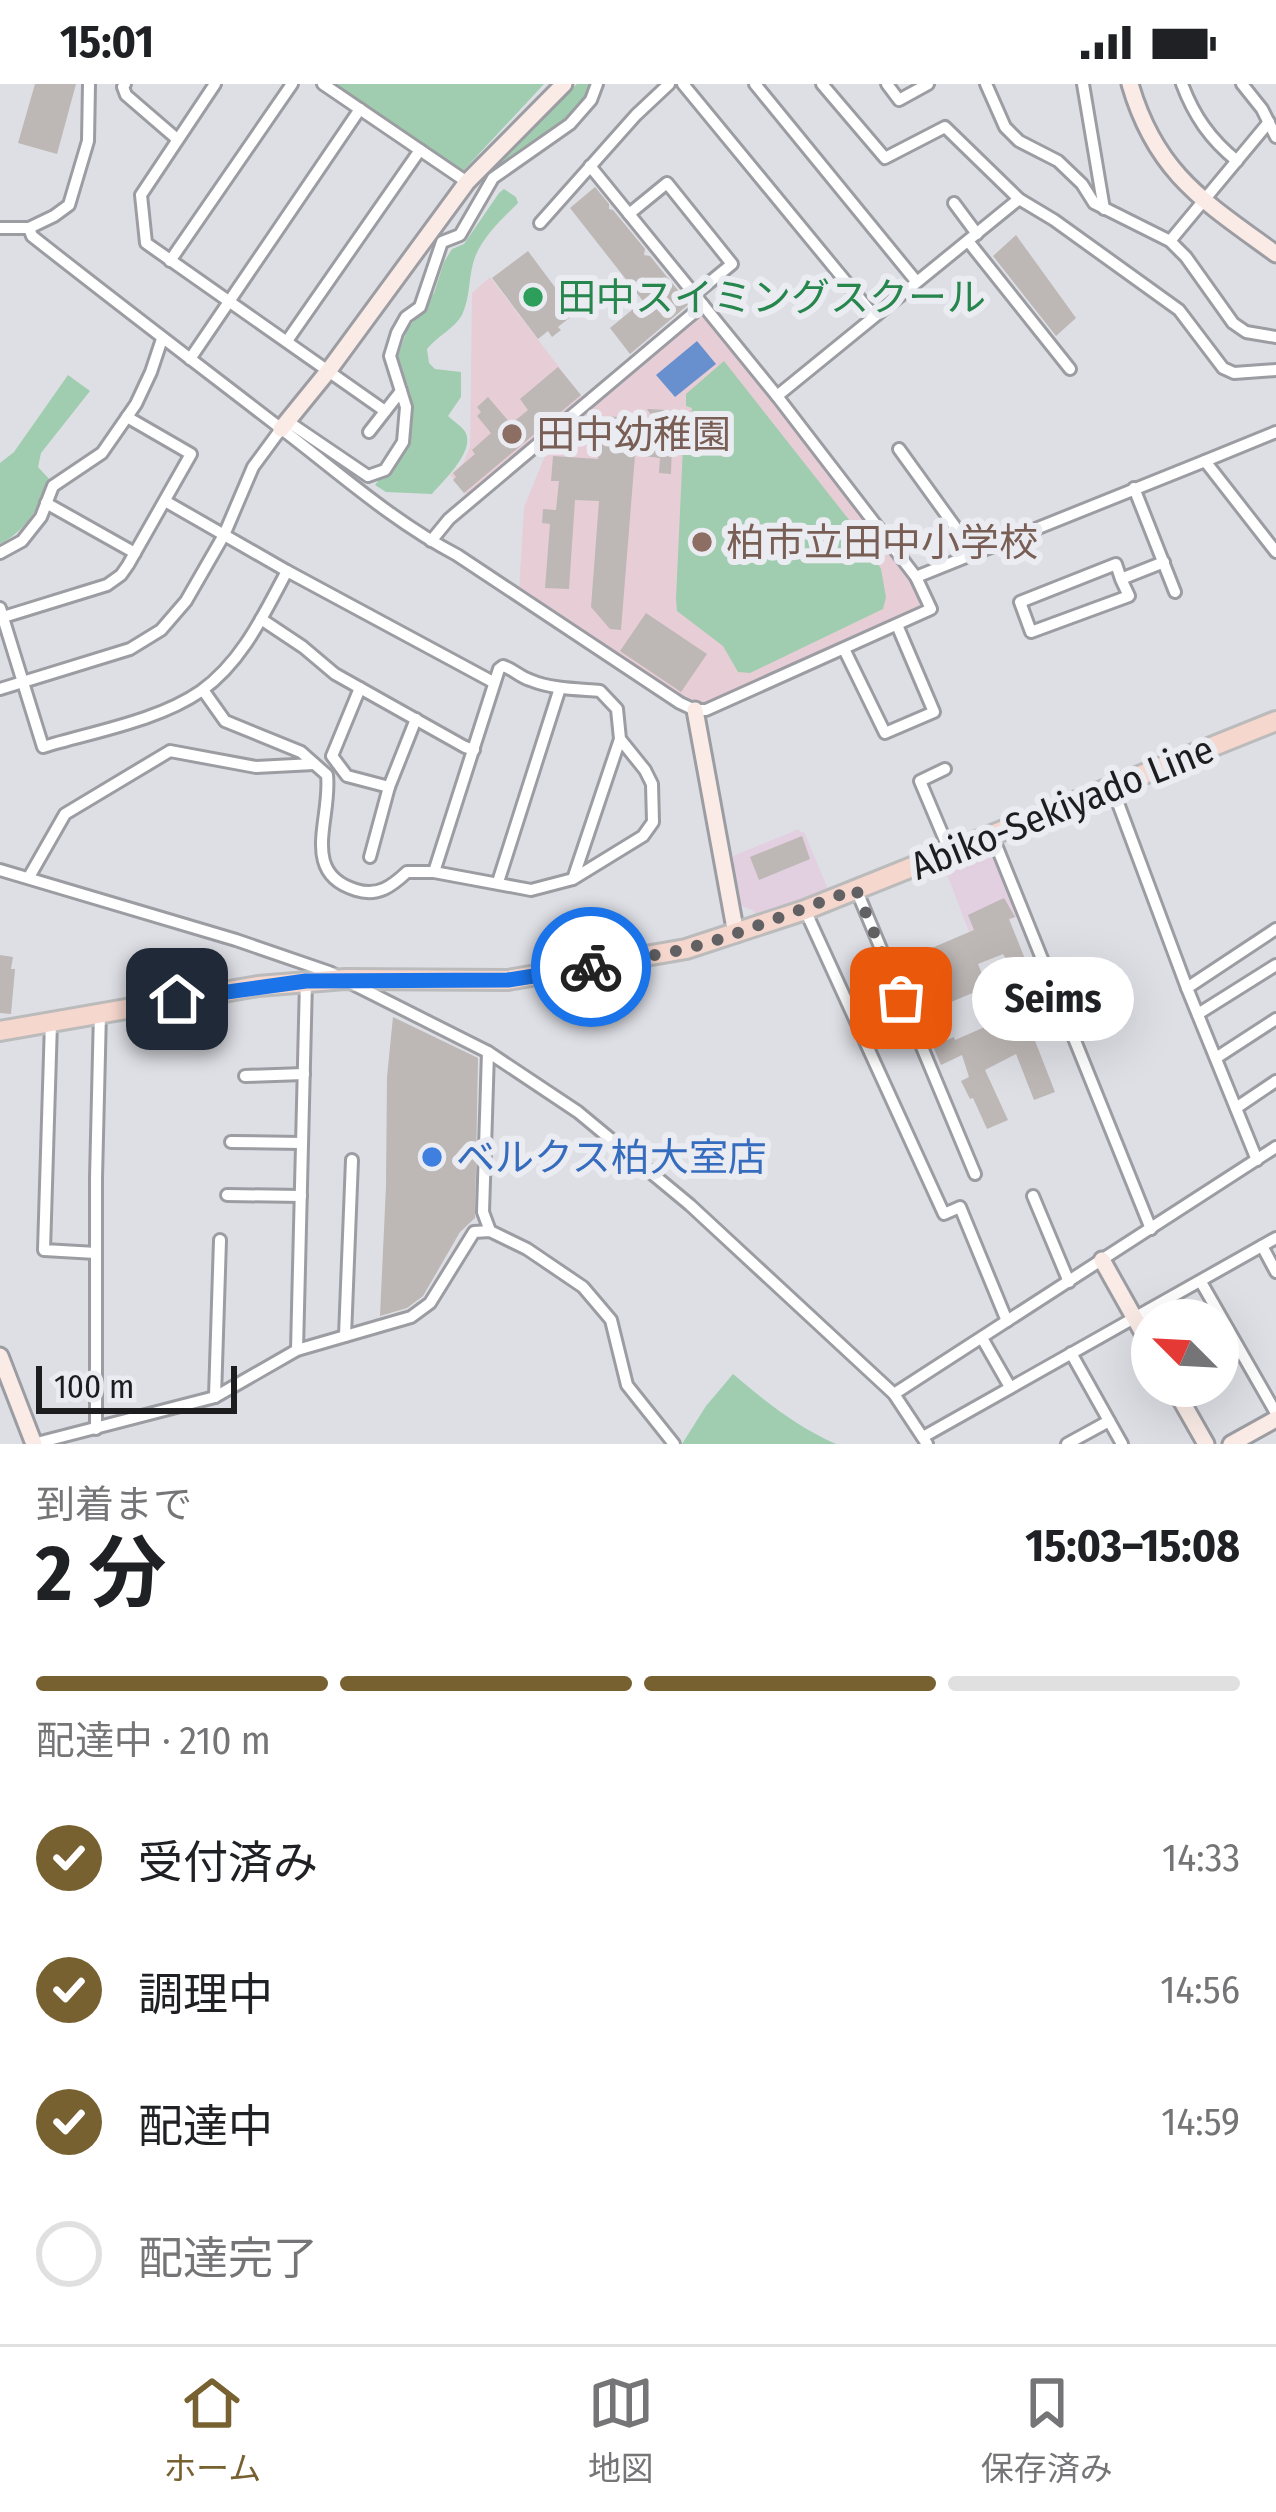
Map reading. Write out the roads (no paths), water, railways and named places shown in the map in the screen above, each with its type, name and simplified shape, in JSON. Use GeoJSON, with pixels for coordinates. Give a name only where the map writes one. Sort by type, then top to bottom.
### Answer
{"type":"FeatureCollection","features":[{"type":"Feature","properties":{"kind":"main road","name":"Abiko-Sekiyado Line"},"geometry":{"type":"LineString","coordinates":[[0,1031],[258,986],[345,980],[508,980],[686,949],[805,910],[1276,721]]}},
{"type":"Feature","properties":{"kind":"street"},"geometry":{"type":"LineString","coordinates":[[0,229],[29,228],[70,205],[88,141],[89,84]]}},
{"type":"Feature","properties":{"kind":"street"},"geometry":{"type":"LineString","coordinates":[[125,84],[126,95],[177,139]]}},
{"type":"Feature","properties":{"kind":"street"},"geometry":{"type":"LineString","coordinates":[[215,84],[140,195],[146,243],[386,411]]}},
{"type":"Feature","properties":{"kind":"street"},"geometry":{"type":"LineString","coordinates":[[170,260],[292,84]]}},
{"type":"Feature","properties":{"kind":"street"},"geometry":{"type":"LineString","coordinates":[[323,84],[467,182]]}},
{"type":"Feature","properties":{"kind":"street"},"geometry":{"type":"LineString","coordinates":[[436,238],[460,235],[487,173],[564,84]]}},
{"type":"Feature","properties":{"kind":"street"},"geometry":{"type":"LineString","coordinates":[[0,689],[130,649],[174,619],[224,535],[247,478],[284,424],[436,238],[467,182],[570,124],[591,100],[597,84]]}},
{"type":"Feature","properties":{"kind":"street"},"geometry":{"type":"LineString","coordinates":[[540,223],[669,84]]}},
{"type":"Feature","properties":{"kind":"street"},"geometry":{"type":"LineString","coordinates":[[683,84],[874,316]]}},
{"type":"Feature","properties":{"kind":"street"},"geometry":{"type":"LineString","coordinates":[[755,84],[916,280]]}},
{"type":"Feature","properties":{"kind":"street"},"geometry":{"type":"LineString","coordinates":[[822,84],[885,158],[945,127],[1019,199],[1179,310],[1223,368],[1234,373],[1276,370]]}},
{"type":"Feature","properties":{"kind":"street"},"geometry":{"type":"LineString","coordinates":[[887,84],[899,100],[928,84]]}},
{"type":"Feature","properties":{"kind":"street"},"geometry":{"type":"LineString","coordinates":[[986,84],[1005,127],[1018,141],[1058,161],[1094,203],[1170,241],[1246,332],[1276,337]]}},
{"type":"Feature","properties":{"kind":"street"},"geometry":{"type":"LineString","coordinates":[[1083,84],[1104,208]]}},
{"type":"Feature","properties":{"kind":"street"},"geometry":{"type":"LineString","coordinates":[[1130,84],[1144,124],[1180,180],[1276,254]]}},
{"type":"Feature","properties":{"kind":"street"},"geometry":{"type":"LineString","coordinates":[[1182,84],[1196,118],[1217,145],[1237,160]]}},
{"type":"Feature","properties":{"kind":"street"},"geometry":{"type":"LineString","coordinates":[[1241,84],[1262,109],[1276,137]]}},
{"type":"Feature","properties":{"kind":"street"},"geometry":{"type":"LineString","coordinates":[[190,359],[360,110]]}},
{"type":"Feature","properties":{"kind":"street"},"geometry":{"type":"LineString","coordinates":[[1170,241],[1269,122]]}},
{"type":"Feature","properties":{"kind":"street"},"geometry":{"type":"LineString","coordinates":[[287,341],[420,150]]}},
{"type":"Feature","properties":{"kind":"street"},"geometry":{"type":"LineString","coordinates":[[284,424],[430,541],[695,710],[706,710],[931,609],[916,577],[590,166]]}},
{"type":"Feature","properties":{"kind":"street"},"geometry":{"type":"LineString","coordinates":[[430,541],[732,264],[667,183],[629,214]]}},
{"type":"Feature","properties":{"kind":"street"},"geometry":{"type":"LineString","coordinates":[[776,396],[1019,199]]}},
{"type":"Feature","properties":{"kind":"street"},"geometry":{"type":"LineString","coordinates":[[954,203],[973,237],[1070,369]]}},
{"type":"Feature","properties":{"kind":"street"},"geometry":{"type":"LineString","coordinates":[[29,228],[32,236],[162,339],[368,476],[385,470],[403,442],[406,406],[390,356],[406,317],[420,308],[436,238]]}},
{"type":"Feature","properties":{"kind":"street"},"geometry":{"type":"LineString","coordinates":[[0,553],[22,541],[41,517],[53,486],[102,453],[136,404],[162,339]]}},
{"type":"Feature","properties":{"kind":"street"},"geometry":{"type":"LineString","coordinates":[[369,432],[401,391]]}},
{"type":"Feature","properties":{"kind":"street"},"geometry":{"type":"LineString","coordinates":[[127,417],[190,454],[135,554],[121,575],[107,584],[1,614],[43,747],[158,712],[202,690],[237,655],[287,571]]}},
{"type":"Feature","properties":{"kind":"street"},"geometry":{"type":"LineString","coordinates":[[916,577],[1276,432]]}},
{"type":"Feature","properties":{"kind":"street"},"geometry":{"type":"LineString","coordinates":[[898,449],[974,553]]}},
{"type":"Feature","properties":{"kind":"street"},"geometry":{"type":"LineString","coordinates":[[1205,461],[1276,552]]}},
{"type":"Feature","properties":{"kind":"street"},"geometry":{"type":"LineString","coordinates":[[1134,488],[1175,592]]}},
{"type":"Feature","properties":{"kind":"street"},"geometry":{"type":"LineString","coordinates":[[165,501],[493,682]]}},
{"type":"Feature","properties":{"kind":"street"},"geometry":{"type":"LineString","coordinates":[[46,503],[135,554]]}},
{"type":"Feature","properties":{"kind":"street"},"geometry":{"type":"LineString","coordinates":[[1121,579],[1164,562]]}},
{"type":"Feature","properties":{"kind":"street"},"geometry":{"type":"LineString","coordinates":[[1116,564],[1121,579],[1129,596],[1030,632],[1020,602],[1116,564]]}},
{"type":"Feature","properties":{"kind":"street"},"geometry":{"type":"LineString","coordinates":[[261,619],[335,674],[474,750]]}},
{"type":"Feature","properties":{"kind":"street"},"geometry":{"type":"LineString","coordinates":[[844,649],[885,733],[934,712],[897,626]]}},
{"type":"Feature","properties":{"kind":"street"},"geometry":{"type":"LineString","coordinates":[[434,872],[493,682],[503,666],[527,680],[600,691],[617,709],[620,739],[573,879]]}},
{"type":"Feature","properties":{"kind":"street"},"geometry":{"type":"LineString","coordinates":[[360,688],[332,756],[347,776],[389,788]]}},
{"type":"Feature","properties":{"kind":"street"},"geometry":{"type":"LineString","coordinates":[[498,882],[560,688]]}},
{"type":"Feature","properties":{"kind":"street"},"geometry":{"type":"LineString","coordinates":[[202,690],[225,721],[301,752],[327,775],[321,848],[326,872],[362,892],[394,885],[407,872],[434,872],[531,890],[573,879],[643,836],[653,822],[652,784],[620,739]]}},
{"type":"Feature","properties":{"kind":"street"},"geometry":{"type":"LineString","coordinates":[[695,710],[736,934]]}},
{"type":"Feature","properties":{"kind":"street"},"geometry":{"type":"LineString","coordinates":[[370,857],[389,788],[416,719]]}},
{"type":"Feature","properties":{"kind":"street"},"geometry":{"type":"LineString","coordinates":[[29,877],[65,814],[170,751],[256,767],[314,764]]}},
{"type":"Feature","properties":{"kind":"street"},"geometry":{"type":"LineString","coordinates":[[945,769],[920,781],[950,851]]}},
{"type":"Feature","properties":{"kind":"street"},"geometry":{"type":"LineString","coordinates":[[1112,787],[1257,1160]]}},
{"type":"Feature","properties":{"kind":"street"},"geometry":{"type":"LineString","coordinates":[[992,835],[1150,1229]]}},
{"type":"Feature","properties":{"kind":"street"},"geometry":{"type":"LineString","coordinates":[[0,870],[236,940],[345,980],[488,1052],[578,1112],[661,1180],[893,1394],[925,1441],[1131,1319]]}},
{"type":"Feature","properties":{"kind":"street"},"geometry":{"type":"LineString","coordinates":[[856,889],[975,1174]]}},
{"type":"Feature","properties":{"kind":"street"},"geometry":{"type":"LineString","coordinates":[[805,910],[944,1214],[960,1207],[1007,1321]]}},
{"type":"Feature","properties":{"kind":"street"},"geometry":{"type":"LineString","coordinates":[[1187,988],[1276,928]]}},
{"type":"Feature","properties":{"kind":"street"},"geometry":{"type":"LineString","coordinates":[[1198,1014],[1276,965]]}},
{"type":"Feature","properties":{"kind":"street"},"geometry":{"type":"LineString","coordinates":[[297,1350],[306,981]]}},
{"type":"Feature","properties":{"kind":"street"},"geometry":{"type":"LineString","coordinates":[[96,1429],[100,1012]]}},
{"type":"Feature","properties":{"kind":"street"},"geometry":{"type":"LineString","coordinates":[[1216,1058],[1276,1019]]}},
{"type":"Feature","properties":{"kind":"street"},"geometry":{"type":"LineString","coordinates":[[51,1022],[44,1250],[96,1253]]}},
{"type":"Feature","properties":{"kind":"street"},"geometry":{"type":"LineString","coordinates":[[488,1052],[483,1212],[490,1231]]}},
{"type":"Feature","properties":{"kind":"street"},"geometry":{"type":"LineString","coordinates":[[245,1076],[304,1074]]}},
{"type":"Feature","properties":{"kind":"street"},"geometry":{"type":"LineString","coordinates":[[1236,1108],[1276,1082]]}},
{"type":"Feature","properties":{"kind":"street"},"geometry":{"type":"LineString","coordinates":[[231,1142],[302,1142]]}},
{"type":"Feature","properties":{"kind":"street"},"geometry":{"type":"LineString","coordinates":[[893,1394],[1276,1147]]}},
{"type":"Feature","properties":{"kind":"street"},"geometry":{"type":"LineString","coordinates":[[345,1336],[352,1160]]}},
{"type":"Feature","properties":{"kind":"street"},"geometry":{"type":"LineString","coordinates":[[227,1195],[301,1196]]}},
{"type":"Feature","properties":{"kind":"street"},"geometry":{"type":"LineString","coordinates":[[1033,1196],[1069,1282]]}},
{"type":"Feature","properties":{"kind":"street"},"geometry":{"type":"LineString","coordinates":[[0,1356],[34,1444],[96,1429],[215,1397],[297,1350],[411,1317],[430,1303],[474,1232],[490,1231],[527,1249],[583,1287],[611,1320],[627,1385],[674,1444]]}},
{"type":"Feature","properties":{"kind":"street"},"geometry":{"type":"LineString","coordinates":[[1168,1299],[1276,1238]]}},
{"type":"Feature","properties":{"kind":"street"},"geometry":{"type":"LineString","coordinates":[[215,1397],[220,1240]]}},
{"type":"Feature","properties":{"kind":"street"},"geometry":{"type":"LineString","coordinates":[[1262,1246],[1276,1272]]}},
{"type":"Feature","properties":{"kind":"street"},"geometry":{"type":"LineString","coordinates":[[1102,1260],[1131,1312]]}},
{"type":"Feature","properties":{"kind":"street"},"geometry":{"type":"LineString","coordinates":[[1201,1282],[1276,1416],[1231,1444]]}},
{"type":"Feature","properties":{"kind":"street"},"geometry":{"type":"LineString","coordinates":[[982,1338],[1010,1387]]}},
{"type":"Feature","properties":{"kind":"street"},"geometry":{"type":"LineString","coordinates":[[1071,1353],[1123,1444]]}},
{"type":"Feature","properties":{"kind":"street"},"geometry":{"type":"LineString","coordinates":[[1185,1407],[1206,1444]]}},
{"type":"Feature","properties":{"kind":"street"},"geometry":{"type":"LineString","coordinates":[[1067,1444],[1109,1420]]}},
{"type":"Feature","properties":{"kind":"water"},"geometry":{"type":"Polygon","coordinates":[[[697,341],[716,364],[675,397],[656,375],[697,341]]]}},
{"type":"Feature","properties":{"kind":"place","name":"田中スイミングスクール"},"geometry":{"type":"Point","coordinates":[533,297]}},
{"type":"Feature","properties":{"kind":"place","name":"田中幼稚園"},"geometry":{"type":"Point","coordinates":[512,434]}},
{"type":"Feature","properties":{"kind":"place","name":"柏市立田中小学校"},"geometry":{"type":"Point","coordinates":[702,542]}},
{"type":"Feature","properties":{"kind":"place","name":"Seims"},"geometry":{"type":"Point","coordinates":[901,998]}},
{"type":"Feature","properties":{"kind":"place","name":"ベルクス柏大室店"},"geometry":{"type":"Point","coordinates":[432,1157]}}]}
